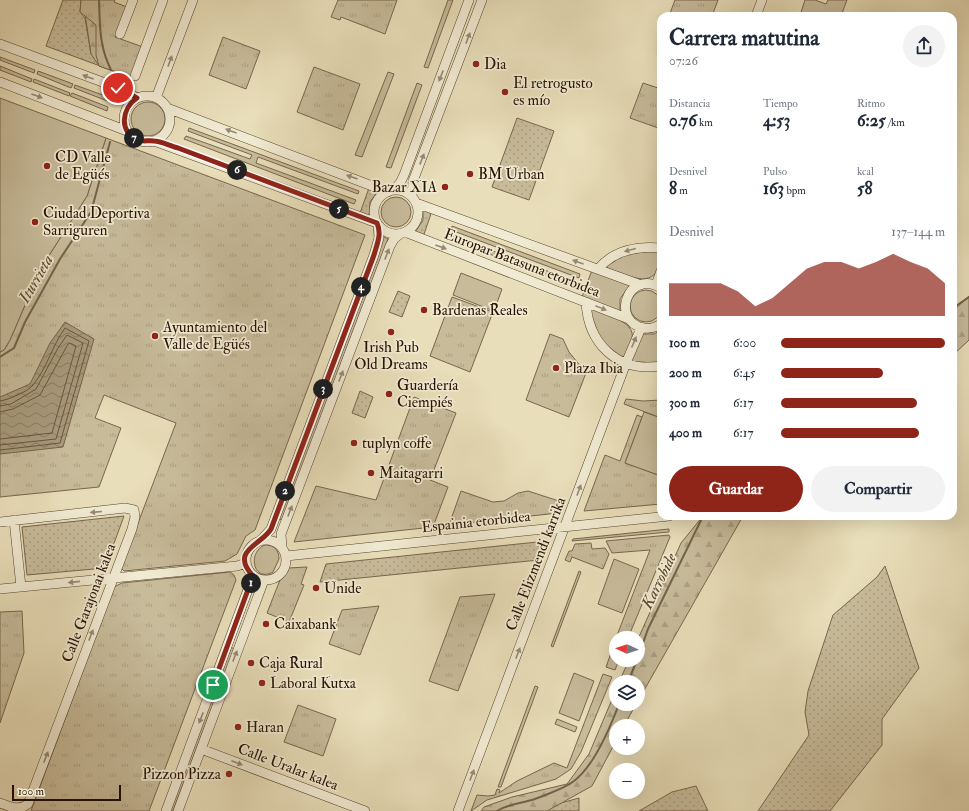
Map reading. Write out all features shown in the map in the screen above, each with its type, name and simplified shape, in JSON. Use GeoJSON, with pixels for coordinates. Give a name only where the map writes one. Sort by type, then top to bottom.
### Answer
{"type":"FeatureCollection","features":[{"type":"Feature","properties":{"kind":"street"},"geometry":{"type":"LineString","coordinates":[[120,34],[133,0]]}},
{"type":"Feature","properties":{"kind":"street"},"geometry":{"type":"LineString","coordinates":[[135,76],[163,0]]}},
{"type":"Feature","properties":{"kind":"street"},"geometry":{"type":"LineString","coordinates":[[156,98],[193,0]]}},
{"type":"Feature","properties":{"kind":"street"},"geometry":{"type":"LineString","coordinates":[[469,0],[404,175],[400,183],[391,191],[380,197],[375,206],[374,214],[378,224],[379,238],[374,255],[271,529],[261,540],[253,544],[248,549],[246,563],[253,576],[264,580],[270,580],[281,574],[285,568],[281,534],[391,244],[402,233],[410,229],[417,219],[412,185],[482,0]]}},
{"type":"Feature","properties":{"kind":"street"},"geometry":{"type":"LineString","coordinates":[[758,12],[762,0]]}},
{"type":"Feature","properties":{"kind":"street"},"geometry":{"type":"LineString","coordinates":[[0,44],[124,90],[137,98]]}},
{"type":"Feature","properties":{"kind":"street"},"geometry":{"type":"LineString","coordinates":[[0,82],[127,131],[139,140],[154,141],[378,224],[388,233],[402,233]]}},
{"type":"Feature","properties":{"kind":"street"},"geometry":{"type":"LineString","coordinates":[[127,131],[124,124],[126,108],[137,98],[143,96],[156,98],[167,108],[391,191],[404,192],[414,200]]}},
{"type":"Feature","properties":{"kind":"street"},"geometry":{"type":"LineString","coordinates":[[154,141],[165,133],[168,127],[170,121],[167,108]]}},
{"type":"Feature","properties":{"kind":"street","name":"Europar Batasuna etorbidea"},"geometry":{"type":"LineString","coordinates":[[414,200],[641,285]]}},
{"type":"Feature","properties":{"kind":"street","name":"Europar Batasuna etorbidea"},"geometry":{"type":"LineString","coordinates":[[402,233],[629,319],[641,328]]}},
{"type":"Feature","properties":{"kind":"street"},"geometry":{"type":"LineString","coordinates":[[598,269],[625,250],[645,247],[657,248]]}},
{"type":"Feature","properties":{"kind":"street"},"geometry":{"type":"LineString","coordinates":[[629,319],[625,306],[629,293],[641,285],[657,287]]}},
{"type":"Feature","properties":{"kind":"street"},"geometry":{"type":"LineString","coordinates":[[586,302],[590,327],[596,338],[611,355],[626,363],[649,367],[657,366]]}},
{"type":"Feature","properties":{"kind":"street"},"geometry":{"type":"LineString","coordinates":[[641,328],[653,328],[657,326]]}},
{"type":"Feature","properties":{"kind":"street","name":"Calle Elizmendi karrika"},"geometry":{"type":"LineString","coordinates":[[458,811],[626,363],[641,328]]}},
{"type":"Feature","properties":{"kind":"street","name":"Calle Garajonai kalea"},"geometry":{"type":"LineString","coordinates":[[0,522],[125,508],[134,510],[135,517],[28,804],[23,808],[15,809],[0,803]]}},
{"type":"Feature","properties":{"kind":"street","name":"Espainia etorbidea"},"geometry":{"type":"LineString","coordinates":[[284,552],[657,517]]}},
{"type":"Feature","properties":{"kind":"street"},"geometry":{"type":"LineString","coordinates":[[14,520],[20,587]]}},
{"type":"Feature","properties":{"kind":"street"},"geometry":{"type":"LineString","coordinates":[[261,540],[275,541],[284,552]]}},
{"type":"Feature","properties":{"kind":"street"},"geometry":{"type":"LineString","coordinates":[[0,589],[237,566],[246,563]]}},
{"type":"Feature","properties":{"kind":"street"},"geometry":{"type":"LineString","coordinates":[[166,811],[253,576]]}},
{"type":"Feature","properties":{"kind":"street"},"geometry":{"type":"LineString","coordinates":[[178,811],[264,580]]}},
{"type":"Feature","properties":{"kind":"street","name":"Calle Uralar kalea"},"geometry":{"type":"LineString","coordinates":[[201,749],[365,811]]}},
{"type":"Feature","properties":{"kind":"green space"},"geometry":{"type":"Polygon","coordinates":[[[63,0],[81,0],[80,12],[85,18],[91,54],[111,70],[46,46],[63,0]]]}},
{"type":"Feature","properties":{"kind":"green space"},"geometry":{"type":"Polygon","coordinates":[[[81,0],[115,0],[114,2],[127,7],[115,37],[143,47],[131,77],[99,66],[96,55],[96,25],[80,12],[81,0]]]}},
{"type":"Feature","properties":{"kind":"green space"},"geometry":{"type":"Polygon","coordinates":[[[83,0],[107,32],[119,73],[99,66],[91,54],[83,0]]]}},
{"type":"Feature","properties":{"kind":"green space"},"geometry":{"type":"Polygon","coordinates":[[[338,0],[397,0],[385,34],[341,17],[340,20],[331,17],[338,0]]]}},
{"type":"Feature","properties":{"kind":"green space"},"geometry":{"type":"Polygon","coordinates":[[[448,0],[453,0],[428,68],[424,67],[448,0]]]}},
{"type":"Feature","properties":{"kind":"green space"},"geometry":{"type":"Polygon","coordinates":[[[675,0],[718,0],[714,12],[670,12],[675,0]]]}},
{"type":"Feature","properties":{"kind":"green space"},"geometry":{"type":"Polygon","coordinates":[[[805,0],[815,0],[826,4],[828,0],[847,0],[842,12],[801,12],[805,0]]]}},
{"type":"Feature","properties":{"kind":"green space"},"geometry":{"type":"Polygon","coordinates":[[[223,37],[260,51],[246,89],[209,75],[223,37]]]}},
{"type":"Feature","properties":{"kind":"green space"},"geometry":{"type":"Polygon","coordinates":[[[0,57],[35,70],[34,73],[0,60],[0,57]]]}},
{"type":"Feature","properties":{"kind":"green space"},"geometry":{"type":"Polygon","coordinates":[[[0,66],[32,79],[31,82],[0,70],[0,66]]]}},
{"type":"Feature","properties":{"kind":"green space"},"geometry":{"type":"Polygon","coordinates":[[[314,67],[360,84],[343,130],[297,112],[314,67]]]}},
{"type":"Feature","properties":{"kind":"green space"},"geometry":{"type":"Polygon","coordinates":[[[38,71],[73,84],[71,88],[37,74],[38,71]]]}},
{"type":"Feature","properties":{"kind":"green space"},"geometry":{"type":"Polygon","coordinates":[[[388,72],[394,74],[362,157],[355,155],[388,72]]]}},
{"type":"Feature","properties":{"kind":"green space"},"geometry":{"type":"Polygon","coordinates":[[[34,79],[70,93],[69,96],[33,82],[34,79]]]}},
{"type":"Feature","properties":{"kind":"green space"},"geometry":{"type":"Polygon","coordinates":[[[417,83],[422,85],[391,168],[386,167],[417,83]]]}},
{"type":"Feature","properties":{"kind":"green space"},"geometry":{"type":"Polygon","coordinates":[[[643,83],[657,88],[657,128],[630,118],[643,83]]]}},
{"type":"Feature","properties":{"kind":"green space"},"geometry":{"type":"Polygon","coordinates":[[[75,85],[111,98],[110,102],[74,88],[75,85]]]}},
{"type":"Feature","properties":{"kind":"green space"},"geometry":{"type":"Polygon","coordinates":[[[72,93],[108,107],[107,111],[70,96],[72,93]]]}},
{"type":"Feature","properties":{"kind":"green space","name":"Ciudad Deportiva Sarriguren"},"geometry":{"type":"Polygon","coordinates":[[[0,98],[106,138],[87,196],[41,268],[10,340],[4,350],[0,352],[0,98]]]}},
{"type":"Feature","properties":{"kind":"green space"},"geometry":{"type":"Polygon","coordinates":[[[148,102],[160,107],[165,119],[160,131],[148,136],[136,131],[131,119],[136,107],[148,102]]]}},
{"type":"Feature","properties":{"kind":"green space"},"geometry":{"type":"Polygon","coordinates":[[[517,118],[554,131],[529,200],[492,187],[517,118]]]}},
{"type":"Feature","properties":{"kind":"green space"},"geometry":{"type":"Polygon","coordinates":[[[189,128],[359,191],[358,194],[258,157],[256,163],[356,200],[354,204],[184,139],[186,136],[250,159],[252,155],[188,131],[189,128]]]}},
{"type":"Feature","properties":{"kind":"green space"},"geometry":{"type":"Polygon","coordinates":[[[106,138],[365,235],[255,530],[246,536],[237,554],[225,561],[124,571],[121,568],[176,423],[104,395],[95,418],[121,428],[99,487],[0,497],[0,352],[4,350],[10,340],[41,268],[87,196],[106,138]]]}},
{"type":"Feature","properties":{"kind":"green space"},"geometry":{"type":"Polygon","coordinates":[[[369,188],[378,191],[370,202],[369,216],[360,213],[369,188]]]}},
{"type":"Feature","properties":{"kind":"green space"},"geometry":{"type":"Polygon","coordinates":[[[396,197],[407,201],[411,212],[407,223],[396,227],[385,223],[381,212],[385,201],[396,197]]]}},
{"type":"Feature","properties":{"kind":"green space"},"geometry":{"type":"Polygon","coordinates":[[[423,208],[432,211],[423,237],[414,234],[423,220],[423,208]]]}},
{"type":"Feature","properties":{"kind":"green space"},"geometry":{"type":"Polygon","coordinates":[[[452,226],[580,274],[579,278],[451,230],[452,226]]]}},
{"type":"Feature","properties":{"kind":"green space"},"geometry":{"type":"Polygon","coordinates":[[[452,236],[577,282],[576,286],[451,240],[452,236]]]}},
{"type":"Feature","properties":{"kind":"green space"},"geometry":{"type":"Polygon","coordinates":[[[384,237],[388,239],[282,520],[279,519],[384,237]]]}},
{"type":"Feature","properties":{"kind":"green space"},"geometry":{"type":"Polygon","coordinates":[[[657,250],[656,273],[643,279],[634,278],[605,267],[620,255],[657,250]]]}},
{"type":"Feature","properties":{"kind":"green space"},"geometry":{"type":"Polygon","coordinates":[[[592,270],[630,285],[620,299],[620,311],[582,297],[592,270]]]}},
{"type":"Feature","properties":{"kind":"green space"},"geometry":{"type":"Polygon","coordinates":[[[461,273],[502,289],[494,311],[453,295],[461,273]]]}},
{"type":"Feature","properties":{"kind":"green space"},"geometry":{"type":"Polygon","coordinates":[[[643,290],[657,293],[657,319],[649,322],[643,322],[634,318],[630,309],[630,303],[634,294],[643,290]]]}},
{"type":"Feature","properties":{"kind":"green space"},"geometry":{"type":"Polygon","coordinates":[[[398,291],[410,296],[402,317],[389,312],[398,291]]]}},
{"type":"Feature","properties":{"kind":"green space"},"geometry":{"type":"Polygon","coordinates":[[[969,296],[969,340],[957,351],[957,307],[969,296]]]}},
{"type":"Feature","properties":{"kind":"green space"},"geometry":{"type":"Polygon","coordinates":[[[452,297],[493,312],[470,372],[430,356],[452,297]]]}},
{"type":"Feature","properties":{"kind":"green space"},"geometry":{"type":"Polygon","coordinates":[[[589,308],[616,318],[629,327],[632,332],[632,338],[626,356],[620,357],[600,339],[589,308]]]}},
{"type":"Feature","properties":{"kind":"green space"},"geometry":{"type":"Polygon","coordinates":[[[657,332],[657,364],[634,362],[631,359],[643,334],[654,334],[657,332]]]}},
{"type":"Feature","properties":{"kind":"green space","name":"Plaza Ibia"},"geometry":{"type":"Polygon","coordinates":[[[550,334],[563,339],[569,352],[586,373],[569,417],[526,400],[550,334]]]}},
{"type":"Feature","properties":{"kind":"green space"},"geometry":{"type":"Polygon","coordinates":[[[360,391],[373,397],[365,418],[352,413],[360,391]]]}},
{"type":"Feature","properties":{"kind":"green space"},"geometry":{"type":"Polygon","coordinates":[[[414,397],[456,413],[430,480],[448,487],[433,527],[294,542],[316,486],[376,500],[414,397]]]}},
{"type":"Feature","properties":{"kind":"green space"},"geometry":{"type":"Polygon","coordinates":[[[626,399],[643,401],[657,400],[657,416],[624,404],[626,399]]]}},
{"type":"Feature","properties":{"kind":"green space"},"geometry":{"type":"Polygon","coordinates":[[[644,412],[657,417],[657,475],[625,463],[644,412]]]}},
{"type":"Feature","properties":{"kind":"green space"},"geometry":{"type":"Polygon","coordinates":[[[637,415],[642,417],[625,463],[657,475],[657,504],[584,511],[605,455],[620,461],[637,415]]]}},
{"type":"Feature","properties":{"kind":"green space"},"geometry":{"type":"Polygon","coordinates":[[[461,491],[493,502],[504,501],[518,493],[528,491],[562,502],[558,513],[449,525],[461,491]]]}},
{"type":"Feature","properties":{"kind":"green space"},"geometry":{"type":"Polygon","coordinates":[[[124,516],[105,568],[27,575],[22,527],[124,516]]]}},
{"type":"Feature","properties":{"kind":"green space"},"geometry":{"type":"Polygon","coordinates":[[[700,520],[741,520],[645,689],[645,675],[622,675],[626,667],[645,667],[645,631],[642,631],[681,543],[700,520]]]}},
{"type":"Feature","properties":{"kind":"green space"},"geometry":{"type":"Polygon","coordinates":[[[669,529],[669,532],[572,541],[573,539],[669,529]]]}},
{"type":"Feature","properties":{"kind":"green space"},"geometry":{"type":"Polygon","coordinates":[[[669,535],[670,537],[631,631],[619,631],[650,550],[612,553],[606,541],[669,535]]]}},
{"type":"Feature","properties":{"kind":"green space"},"geometry":{"type":"Polygon","coordinates":[[[547,541],[539,560],[320,582],[326,564],[547,541]]]}},
{"type":"Feature","properties":{"kind":"green space"},"geometry":{"type":"Polygon","coordinates":[[[591,543],[592,549],[605,548],[609,554],[603,569],[572,557],[570,562],[565,560],[569,551],[572,551],[575,544],[591,543]]]}},
{"type":"Feature","properties":{"kind":"green space"},"geometry":{"type":"Polygon","coordinates":[[[265,545],[271,546],[275,549],[278,553],[279,559],[273,572],[266,574],[257,570],[254,560],[259,549],[265,545]]]}},
{"type":"Feature","properties":{"kind":"green space"},"geometry":{"type":"Polygon","coordinates":[[[614,559],[639,569],[622,613],[598,604],[614,559]]]}},
{"type":"Feature","properties":{"kind":"green space"},"geometry":{"type":"Polygon","coordinates":[[[885,566],[919,668],[882,719],[882,745],[830,811],[758,811],[809,735],[805,712],[808,691],[833,615],[877,577],[885,566]]]}},
{"type":"Feature","properties":{"kind":"green space"},"geometry":{"type":"Polygon","coordinates":[[[307,567],[301,584],[304,585],[289,622],[267,613],[280,580],[288,568],[307,567]]]}},
{"type":"Feature","properties":{"kind":"green space"},"geometry":{"type":"Polygon","coordinates":[[[579,571],[581,572],[553,647],[551,646],[579,571]]]}},
{"type":"Feature","properties":{"kind":"green space"},"geometry":{"type":"Polygon","coordinates":[[[230,572],[234,575],[236,580],[149,811],[31,811],[114,587],[122,583],[230,572]]]}},
{"type":"Feature","properties":{"kind":"green space"},"geometry":{"type":"Polygon","coordinates":[[[495,594],[458,691],[429,681],[460,597],[495,594]]]}},
{"type":"Feature","properties":{"kind":"green space"},"geometry":{"type":"Polygon","coordinates":[[[379,606],[360,655],[329,644],[342,610],[379,606]]]}},
{"type":"Feature","properties":{"kind":"green space"},"geometry":{"type":"Polygon","coordinates":[[[22,611],[24,653],[0,723],[0,612],[22,611]]]}},
{"type":"Feature","properties":{"kind":"green space"},"geometry":{"type":"Polygon","coordinates":[[[231,647],[234,649],[173,811],[170,811],[231,647]]]}},
{"type":"Feature","properties":{"kind":"green space"},"geometry":{"type":"Polygon","coordinates":[[[609,659],[609,667],[616,667],[615,670],[606,667],[609,659]]]}},
{"type":"Feature","properties":{"kind":"green space"},"geometry":{"type":"Polygon","coordinates":[[[574,673],[594,681],[579,721],[559,713],[574,673]]]}},
{"type":"Feature","properties":{"kind":"green space"},"geometry":{"type":"Polygon","coordinates":[[[603,674],[609,676],[609,684],[581,752],[571,769],[556,779],[487,800],[471,811],[477,795],[495,795],[497,789],[500,790],[499,793],[517,781],[554,763],[567,768],[603,674]]]}},
{"type":"Feature","properties":{"kind":"green space"},"geometry":{"type":"Polygon","coordinates":[[[535,686],[538,687],[501,787],[498,787],[535,686]]]}},
{"type":"Feature","properties":{"kind":"green space"},"geometry":{"type":"Polygon","coordinates":[[[298,705],[336,719],[323,756],[284,742],[298,705]]]}},
{"type":"Feature","properties":{"kind":"green space"},"geometry":{"type":"Polygon","coordinates":[[[609,707],[609,711],[632,711],[628,719],[609,719],[609,754],[592,786],[547,811],[481,811],[484,807],[512,797],[567,784],[589,754],[609,707]]]}},
{"type":"Feature","properties":{"kind":"green space"},"geometry":{"type":"Polygon","coordinates":[[[557,719],[577,727],[575,732],[555,724],[557,719]]]}},
{"type":"Feature","properties":{"kind":"green space"},"geometry":{"type":"Polygon","coordinates":[[[696,786],[708,811],[639,811],[672,792],[696,786]]]}},
{"type":"Feature","properties":{"kind":"green space"},"geometry":{"type":"Polygon","coordinates":[[[579,798],[579,811],[532,811],[579,798]]]}},
{"type":"Feature","properties":{"kind":"water"},"geometry":{"type":"Polygon","coordinates":[[[65,322],[94,339],[63,447],[0,454],[0,397],[30,384],[50,343],[65,322]]]}},
{"type":"Feature","properties":{"kind":"waterway","name":"Iturrieta"},"geometry":{"type":"LineString","coordinates":[[99,0],[102,44],[111,70]]}},
{"type":"Feature","properties":{"kind":"waterway","name":"Iturrieta"},"geometry":{"type":"LineString","coordinates":[[0,357],[14,348],[25,322],[60,259],[91,212],[110,142]]}},
{"type":"Feature","properties":{"kind":"waterway","name":"Karrobide"},"geometry":{"type":"LineString","coordinates":[[957,305],[969,297]]}},
{"type":"Feature","properties":{"kind":"waterway","name":"Karrobide"},"geometry":{"type":"LineString","coordinates":[[645,637],[701,520]]}},
{"type":"Feature","properties":{"kind":"waterway","name":"Karrobide"},"geometry":{"type":"LineString","coordinates":[[631,675],[634,667]]}},
{"type":"Feature","properties":{"kind":"waterway","name":"Karrobide"},"geometry":{"type":"LineString","coordinates":[[497,811],[535,799],[574,781],[589,766],[601,746],[616,711]]}},
{"type":"Feature","properties":{"kind":"place","name":"Dia"},"geometry":{"type":"Point","coordinates":[476,64]}},
{"type":"Feature","properties":{"kind":"place","name":"El retrogusto es mío"},"geometry":{"type":"Point","coordinates":[505,92]}},
{"type":"Feature","properties":{"kind":"place","name":"CD Valle de Egüés"},"geometry":{"type":"Point","coordinates":[47,166]}},
{"type":"Feature","properties":{"kind":"place","name":"BM Urban"},"geometry":{"type":"Point","coordinates":[470,174]}},
{"type":"Feature","properties":{"kind":"place","name":"Bazar XIA"},"geometry":{"type":"Point","coordinates":[445,187]}},
{"type":"Feature","properties":{"kind":"place","name":"Ciudad Deportiva Sarriguren"},"geometry":{"type":"Point","coordinates":[35,222]}},
{"type":"Feature","properties":{"kind":"place","name":"Bardenas Reales"},"geometry":{"type":"Point","coordinates":[424,310]}},
{"type":"Feature","properties":{"kind":"place","name":"Irish Pub Old Dreams"},"geometry":{"type":"Point","coordinates":[391,332]}},
{"type":"Feature","properties":{"kind":"place","name":"Ayuntamiento del Valle de Egüés"},"geometry":{"type":"Point","coordinates":[155,336]}},
{"type":"Feature","properties":{"kind":"place","name":"Plaza Ibia"},"geometry":{"type":"Point","coordinates":[556,368]}},
{"type":"Feature","properties":{"kind":"place","name":"Guardería Ciempiés"},"geometry":{"type":"Point","coordinates":[389,394]}},
{"type":"Feature","properties":{"kind":"place","name":"tuplyn coffe"},"geometry":{"type":"Point","coordinates":[354,443]}},
{"type":"Feature","properties":{"kind":"place","name":"Maitagarri"},"geometry":{"type":"Point","coordinates":[371,473]}},
{"type":"Feature","properties":{"kind":"place","name":"Unide"},"geometry":{"type":"Point","coordinates":[316,588]}},
{"type":"Feature","properties":{"kind":"place","name":"Caixabank"},"geometry":{"type":"Point","coordinates":[266,624]}},
{"type":"Feature","properties":{"kind":"place","name":"Caja Rural"},"geometry":{"type":"Point","coordinates":[251,663]}},
{"type":"Feature","properties":{"kind":"place","name":"Laboral Kutxa"},"geometry":{"type":"Point","coordinates":[262,683]}},
{"type":"Feature","properties":{"kind":"place","name":"Haran"},"geometry":{"type":"Point","coordinates":[238,727]}},
{"type":"Feature","properties":{"kind":"place","name":"Pizzon Pizza"},"geometry":{"type":"Point","coordinates":[229,774]}},
{"type":"Feature","properties":{"kind":"route"},"geometry":{"type":"LineString","coordinates":[[118,88],[137,98],[126,108],[124,116],[124,124],[132,137],[146,142],[154,141],[178,148],[377,223],[380,232],[374,255],[269,534],[248,549],[246,563],[247,568],[253,576],[213,685]]}}]}
